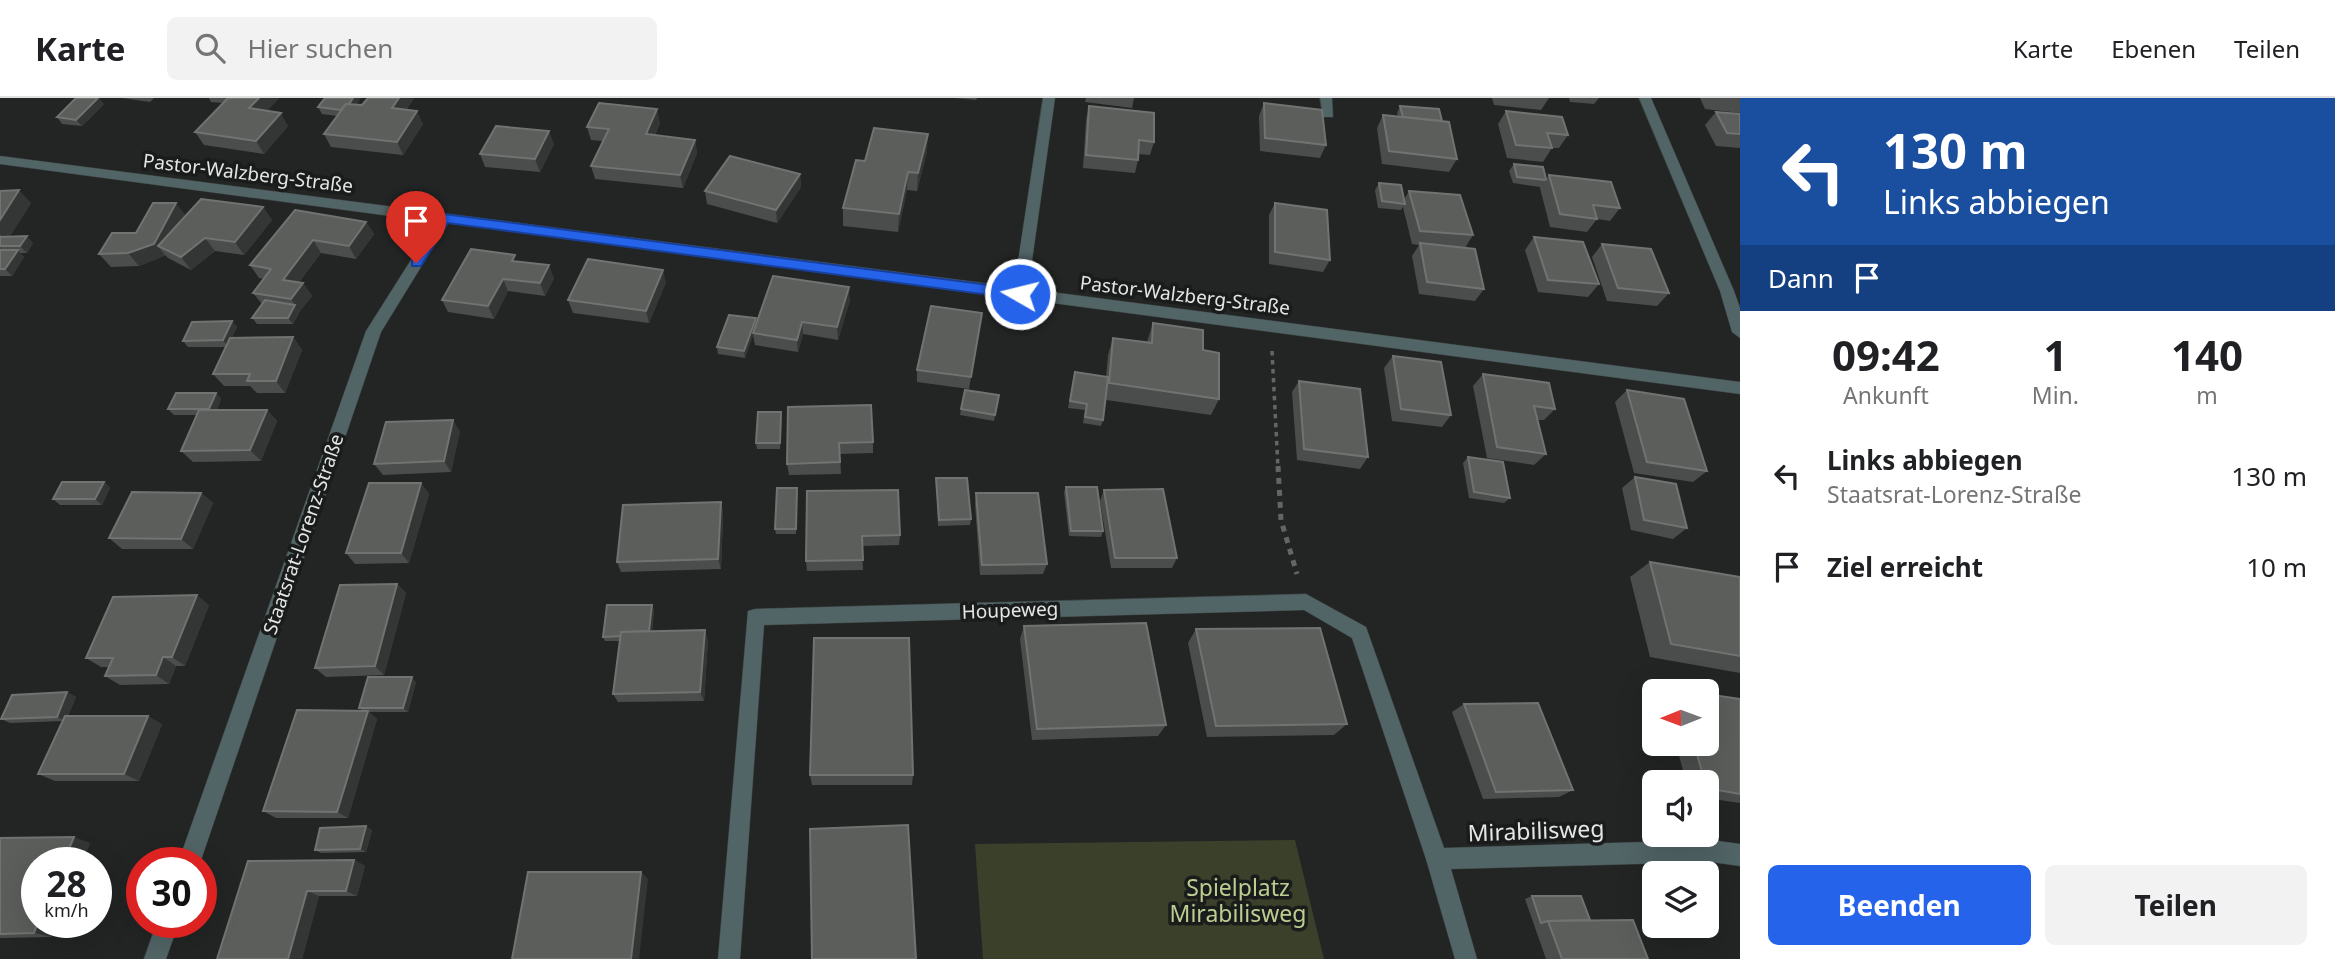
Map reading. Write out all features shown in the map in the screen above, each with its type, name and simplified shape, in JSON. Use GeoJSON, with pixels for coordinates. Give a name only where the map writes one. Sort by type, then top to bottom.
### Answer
{"type":"FeatureCollection","features":[{"type":"Feature","properties":{"kind":"street"},"geometry":{"type":"LineString","coordinates":[[1020,294],[1049,98]]}},
{"type":"Feature","properties":{"kind":"street"},"geometry":{"type":"LineString","coordinates":[[1325,98],[1328,114]]}},
{"type":"Feature","properties":{"kind":"street"},"geometry":{"type":"LineString","coordinates":[[1645,98],[1727,291],[1740,332]]}},
{"type":"Feature","properties":{"kind":"street","name":"Pastor-Walzberg-Straße"},"geometry":{"type":"LineString","coordinates":[[0,160],[1740,388]]}},
{"type":"Feature","properties":{"kind":"street","name":"Staatsrat-Lorenz-Straße"},"geometry":{"type":"LineString","coordinates":[[195,847],[374,331],[444,218]]}},
{"type":"Feature","properties":{"kind":"street"},"geometry":{"type":"LineString","coordinates":[[1306,602],[1359,632],[1437,859],[1466,959]]}},
{"type":"Feature","properties":{"kind":"street","name":"Houpeweg"},"geometry":{"type":"LineString","coordinates":[[729,959],[755,617],[1306,602]]}},
{"type":"Feature","properties":{"kind":"street","name":"Mirabilisweg"},"geometry":{"type":"LineString","coordinates":[[1437,859],[1711,851],[1740,855]]}},
{"type":"Feature","properties":{"kind":"street"},"geometry":{"type":"LineString","coordinates":[[155,959],[162,938]]}},
{"type":"Feature","properties":{"kind":"path"},"geometry":{"type":"LineString","coordinates":[[1270,326],[1281,520],[1306,602]]}},
{"type":"Feature","properties":{"kind":"green space","name":"Spielplatz Mirabilisweg"},"geometry":{"type":"Polygon","coordinates":[[[1295,840],[1324,959],[983,959],[975,844],[1295,840]]]}},
{"type":"Feature","properties":{"kind":"building"},"geometry":{"type":"Polygon","coordinates":[[[76,98],[98,98],[76,120],[57,117],[76,98]]]}},
{"type":"Feature","properties":{"kind":"building"},"geometry":{"type":"Polygon","coordinates":[[[228,98],[259,98],[249,108],[281,113],[256,141],[195,132],[228,98]]]}},
{"type":"Feature","properties":{"kind":"building"},"geometry":{"type":"Polygon","coordinates":[[[325,98],[353,98],[341,110],[318,107],[325,98]]]}},
{"type":"Feature","properties":{"kind":"building"},"geometry":{"type":"Polygon","coordinates":[[[368,98],[399,98],[392,108],[417,111],[397,142],[324,134],[346,104],[362,105],[368,98]]]}},
{"type":"Feature","properties":{"kind":"building"},"geometry":{"type":"Polygon","coordinates":[[[599,103],[657,109],[646,134],[695,140],[680,175],[591,166],[609,129],[587,127],[599,103]]]}},
{"type":"Feature","properties":{"kind":"building"},"geometry":{"type":"Polygon","coordinates":[[[1264,103],[1322,110],[1326,145],[1265,138],[1264,103]]]}},
{"type":"Feature","properties":{"kind":"building"},"geometry":{"type":"Polygon","coordinates":[[[1089,106],[1154,113],[1154,142],[1139,140],[1138,160],[1086,155],[1089,106]]]}},
{"type":"Feature","properties":{"kind":"building"},"geometry":{"type":"Polygon","coordinates":[[[1400,106],[1439,109],[1442,121],[1403,117],[1400,106]]]}},
{"type":"Feature","properties":{"kind":"building"},"geometry":{"type":"Polygon","coordinates":[[[1506,111],[1562,117],[1568,135],[1547,133],[1552,148],[1516,145],[1506,111]]]}},
{"type":"Feature","properties":{"kind":"building"},"geometry":{"type":"Polygon","coordinates":[[[1716,112],[1740,114],[1740,134],[1727,133],[1716,112]]]}},
{"type":"Feature","properties":{"kind":"building"},"geometry":{"type":"Polygon","coordinates":[[[1383,115],[1449,122],[1457,159],[1389,151],[1383,115]]]}},
{"type":"Feature","properties":{"kind":"building"},"geometry":{"type":"Polygon","coordinates":[[[496,126],[549,131],[535,159],[480,154],[496,126]]]}},
{"type":"Feature","properties":{"kind":"building"},"geometry":{"type":"Polygon","coordinates":[[[874,128],[928,134],[918,173],[908,172],[899,214],[843,208],[856,160],[865,161],[874,128]]]}},
{"type":"Feature","properties":{"kind":"building"},"geometry":{"type":"Polygon","coordinates":[[[730,156],[800,174],[776,210],[705,191],[730,156]]]}},
{"type":"Feature","properties":{"kind":"building"},"geometry":{"type":"Polygon","coordinates":[[[1514,164],[1543,167],[1546,179],[1517,177],[1514,164]]]}},
{"type":"Feature","properties":{"kind":"building"},"geometry":{"type":"Polygon","coordinates":[[[1549,175],[1611,182],[1620,208],[1593,205],[1597,219],[1560,214],[1549,175]]]}},
{"type":"Feature","properties":{"kind":"building"},"geometry":{"type":"Polygon","coordinates":[[[1379,183],[1401,185],[1405,204],[1382,201],[1379,183]]]}},
{"type":"Feature","properties":{"kind":"building"},"geometry":{"type":"Polygon","coordinates":[[[19,190],[0,220],[0,191],[19,190]]]}},
{"type":"Feature","properties":{"kind":"building"},"geometry":{"type":"Polygon","coordinates":[[[1409,191],[1460,195],[1473,235],[1420,231],[1409,191]]]}},
{"type":"Feature","properties":{"kind":"building"},"geometry":{"type":"Polygon","coordinates":[[[201,199],[263,207],[235,242],[205,238],[181,257],[158,246],[201,199]]]}},
{"type":"Feature","properties":{"kind":"building"},"geometry":{"type":"Polygon","coordinates":[[[153,203],[176,203],[154,244],[128,253],[99,254],[112,233],[136,233],[153,203]]]}},
{"type":"Feature","properties":{"kind":"building"},"geometry":{"type":"Polygon","coordinates":[[[1275,203],[1327,210],[1330,260],[1275,252],[1275,203]]]}},
{"type":"Feature","properties":{"kind":"building"},"geometry":{"type":"Polygon","coordinates":[[[295,210],[366,222],[349,246],[313,240],[283,280],[303,283],[291,299],[253,293],[271,269],[250,265],[295,210]]]}},
{"type":"Feature","properties":{"kind":"building"},"geometry":{"type":"Polygon","coordinates":[[[27,236],[20,246],[0,246],[0,237],[27,236]]]}},
{"type":"Feature","properties":{"kind":"building"},"geometry":{"type":"Polygon","coordinates":[[[1534,237],[1583,242],[1599,284],[1548,280],[1534,237]]]}},
{"type":"Feature","properties":{"kind":"building"},"geometry":{"type":"Polygon","coordinates":[[[1420,243],[1475,249],[1484,289],[1427,282],[1420,243]]]}},
{"type":"Feature","properties":{"kind":"building"},"geometry":{"type":"Polygon","coordinates":[[[1602,244],[1651,249],[1669,293],[1618,288],[1602,244]]]}},
{"type":"Feature","properties":{"kind":"building"},"geometry":{"type":"Polygon","coordinates":[[[471,249],[515,255],[512,261],[549,265],[540,283],[503,279],[488,306],[442,300],[471,249]]]}},
{"type":"Feature","properties":{"kind":"building"},"geometry":{"type":"Polygon","coordinates":[[[0,250],[18,250],[5,269],[0,269],[0,250]]]}},
{"type":"Feature","properties":{"kind":"building"},"geometry":{"type":"Polygon","coordinates":[[[588,259],[663,270],[646,311],[568,300],[588,259]]]}},
{"type":"Feature","properties":{"kind":"building"},"geometry":{"type":"Polygon","coordinates":[[[773,276],[849,287],[837,327],[802,322],[797,340],[753,333],[773,276]]]}},
{"type":"Feature","properties":{"kind":"building"},"geometry":{"type":"Polygon","coordinates":[[[265,300],[295,305],[288,318],[252,318],[265,300]]]}},
{"type":"Feature","properties":{"kind":"building"},"geometry":{"type":"Polygon","coordinates":[[[931,306],[982,313],[971,377],[917,370],[931,306]]]}},
{"type":"Feature","properties":{"kind":"building"},"geometry":{"type":"Polygon","coordinates":[[[729,315],[756,318],[744,351],[717,347],[729,315]]]}},
{"type":"Feature","properties":{"kind":"building"},"geometry":{"type":"Polygon","coordinates":[[[232,321],[223,340],[183,341],[192,322],[232,321]]]}},
{"type":"Feature","properties":{"kind":"building"},"geometry":{"type":"Polygon","coordinates":[[[1153,323],[1203,330],[1203,350],[1219,353],[1219,399],[1109,383],[1113,338],[1152,343],[1153,323]]]}},
{"type":"Feature","properties":{"kind":"building"},"geometry":{"type":"Polygon","coordinates":[[[293,337],[276,381],[247,381],[250,374],[213,374],[230,338],[293,337]]]}},
{"type":"Feature","properties":{"kind":"building"},"geometry":{"type":"Polygon","coordinates":[[[1393,356],[1441,362],[1451,415],[1401,409],[1393,356]]]}},
{"type":"Feature","properties":{"kind":"building"},"geometry":{"type":"Polygon","coordinates":[[[1075,372],[1108,377],[1103,420],[1085,417],[1087,404],[1070,401],[1075,372]]]}},
{"type":"Feature","properties":{"kind":"building"},"geometry":{"type":"Polygon","coordinates":[[[1483,374],[1549,383],[1555,409],[1534,406],[1546,454],[1497,447],[1483,374]]]}},
{"type":"Feature","properties":{"kind":"building"},"geometry":{"type":"Polygon","coordinates":[[[1299,381],[1360,389],[1368,457],[1304,449],[1299,381]]]}},
{"type":"Feature","properties":{"kind":"building"},"geometry":{"type":"Polygon","coordinates":[[[965,390],[999,395],[995,415],[961,409],[965,390]]]}},
{"type":"Feature","properties":{"kind":"building"},"geometry":{"type":"Polygon","coordinates":[[[1627,390],[1684,399],[1707,471],[1647,462],[1627,390]]]}},
{"type":"Feature","properties":{"kind":"building"},"geometry":{"type":"Polygon","coordinates":[[[176,393],[216,393],[209,409],[168,409],[176,393]]]}},
{"type":"Feature","properties":{"kind":"building"},"geometry":{"type":"Polygon","coordinates":[[[871,405],[873,442],[839,443],[840,462],[787,464],[788,407],[871,405]]]}},
{"type":"Feature","properties":{"kind":"building"},"geometry":{"type":"Polygon","coordinates":[[[199,410],[267,410],[250,450],[181,451],[199,410]]]}},
{"type":"Feature","properties":{"kind":"building"},"geometry":{"type":"Polygon","coordinates":[[[758,412],[781,412],[780,443],[756,443],[758,412]]]}},
{"type":"Feature","properties":{"kind":"building"},"geometry":{"type":"Polygon","coordinates":[[[453,420],[444,461],[374,464],[386,422],[453,420]]]}},
{"type":"Feature","properties":{"kind":"building"},"geometry":{"type":"Polygon","coordinates":[[[1468,457],[1503,462],[1510,498],[1474,492],[1468,457]]]}},
{"type":"Feature","properties":{"kind":"building"},"geometry":{"type":"Polygon","coordinates":[[[1635,477],[1676,484],[1687,528],[1644,520],[1635,477]]]}},
{"type":"Feature","properties":{"kind":"building"},"geometry":{"type":"Polygon","coordinates":[[[936,478],[967,478],[971,519],[939,520],[936,478]]]}},
{"type":"Feature","properties":{"kind":"building"},"geometry":{"type":"Polygon","coordinates":[[[62,482],[104,482],[95,499],[53,499],[62,482]]]}},
{"type":"Feature","properties":{"kind":"building"},"geometry":{"type":"Polygon","coordinates":[[[369,483],[421,483],[401,553],[346,553],[369,483]]]}},
{"type":"Feature","properties":{"kind":"building"},"geometry":{"type":"Polygon","coordinates":[[[1066,487],[1097,487],[1103,531],[1071,531],[1066,487]]]}},
{"type":"Feature","properties":{"kind":"building"},"geometry":{"type":"Polygon","coordinates":[[[777,488],[797,488],[796,529],[775,529],[777,488]]]}},
{"type":"Feature","properties":{"kind":"building"},"geometry":{"type":"Polygon","coordinates":[[[1163,489],[1177,558],[1115,558],[1104,490],[1163,489]]]}},
{"type":"Feature","properties":{"kind":"building"},"geometry":{"type":"Polygon","coordinates":[[[898,490],[900,535],[862,536],[863,560],[806,561],[807,491],[898,490]]]}},
{"type":"Feature","properties":{"kind":"building"},"geometry":{"type":"Polygon","coordinates":[[[132,492],[201,493],[181,539],[109,538],[132,492]]]}},
{"type":"Feature","properties":{"kind":"building"},"geometry":{"type":"Polygon","coordinates":[[[976,493],[1038,493],[1047,564],[982,565],[976,493]]]}},
{"type":"Feature","properties":{"kind":"building"},"geometry":{"type":"Polygon","coordinates":[[[721,502],[718,559],[617,562],[623,505],[721,502]]]}},
{"type":"Feature","properties":{"kind":"building"},"geometry":{"type":"Polygon","coordinates":[[[1650,562],[1740,577],[1740,656],[1671,644],[1650,562]]]}},
{"type":"Feature","properties":{"kind":"building"},"geometry":{"type":"Polygon","coordinates":[[[397,584],[375,666],[315,668],[340,585],[397,584]]]}},
{"type":"Feature","properties":{"kind":"building"},"geometry":{"type":"Polygon","coordinates":[[[197,595],[172,657],[163,657],[156,675],[105,676],[113,658],[86,658],[113,597],[197,595]]]}},
{"type":"Feature","properties":{"kind":"building"},"geometry":{"type":"Polygon","coordinates":[[[607,605],[652,605],[649,631],[621,632],[621,636],[603,637],[607,605]]]}},
{"type":"Feature","properties":{"kind":"building"},"geometry":{"type":"Polygon","coordinates":[[[1146,623],[1166,725],[1037,729],[1024,626],[1146,623]]]}},
{"type":"Feature","properties":{"kind":"building"},"geometry":{"type":"Polygon","coordinates":[[[1320,628],[1347,724],[1216,726],[1196,629],[1320,628]]]}},
{"type":"Feature","properties":{"kind":"building"},"geometry":{"type":"Polygon","coordinates":[[[705,630],[700,692],[613,694],[621,632],[705,630]]]}},
{"type":"Feature","properties":{"kind":"building"},"geometry":{"type":"Polygon","coordinates":[[[814,638],[909,638],[913,775],[810,775],[814,638]]]}},
{"type":"Feature","properties":{"kind":"building"},"geometry":{"type":"Polygon","coordinates":[[[368,677],[412,677],[403,708],[359,708],[368,677]]]}},
{"type":"Feature","properties":{"kind":"building"},"geometry":{"type":"Polygon","coordinates":[[[67,692],[57,717],[1,719],[12,695],[67,692]]]}},
{"type":"Feature","properties":{"kind":"building"},"geometry":{"type":"Polygon","coordinates":[[[1719,696],[1740,699],[1740,794],[1719,790],[1719,770],[1702,770],[1697,756],[1719,756],[1719,696]]]}},
{"type":"Feature","properties":{"kind":"building"},"geometry":{"type":"Polygon","coordinates":[[[1538,703],[1573,790],[1496,792],[1464,704],[1538,703]]]}},
{"type":"Feature","properties":{"kind":"building"},"geometry":{"type":"Polygon","coordinates":[[[297,710],[368,711],[337,812],[263,811],[297,710]]]}},
{"type":"Feature","properties":{"kind":"building"},"geometry":{"type":"Polygon","coordinates":[[[65,716],[148,716],[124,774],[38,774],[65,716]]]}},
{"type":"Feature","properties":{"kind":"building"},"geometry":{"type":"Polygon","coordinates":[[[908,825],[916,959],[812,959],[810,829],[908,825]]]}},
{"type":"Feature","properties":{"kind":"building"},"geometry":{"type":"Polygon","coordinates":[[[366,826],[360,849],[315,850],[320,828],[366,826]]]}},
{"type":"Feature","properties":{"kind":"building"},"geometry":{"type":"Polygon","coordinates":[[[74,837],[70,847],[21,847],[21,933],[0,934],[0,838],[74,837]]]}},
{"type":"Feature","properties":{"kind":"building"},"geometry":{"type":"Polygon","coordinates":[[[354,860],[346,891],[307,891],[288,959],[217,959],[248,861],[354,860]]]}},
{"type":"Feature","properties":{"kind":"building"},"geometry":{"type":"Polygon","coordinates":[[[528,872],[641,872],[631,959],[512,959],[528,872]]]}},
{"type":"Feature","properties":{"kind":"building"},"geometry":{"type":"Polygon","coordinates":[[[1532,896],[1581,896],[1590,920],[1541,923],[1532,896]]]}},
{"type":"Feature","properties":{"kind":"building"},"geometry":{"type":"Polygon","coordinates":[[[1633,920],[1648,959],[1562,959],[1548,921],[1633,920]]]}},
{"type":"Feature","properties":{"kind":"route"},"geometry":{"type":"LineString","coordinates":[[416,263],[444,218],[1020,294]]}}]}
